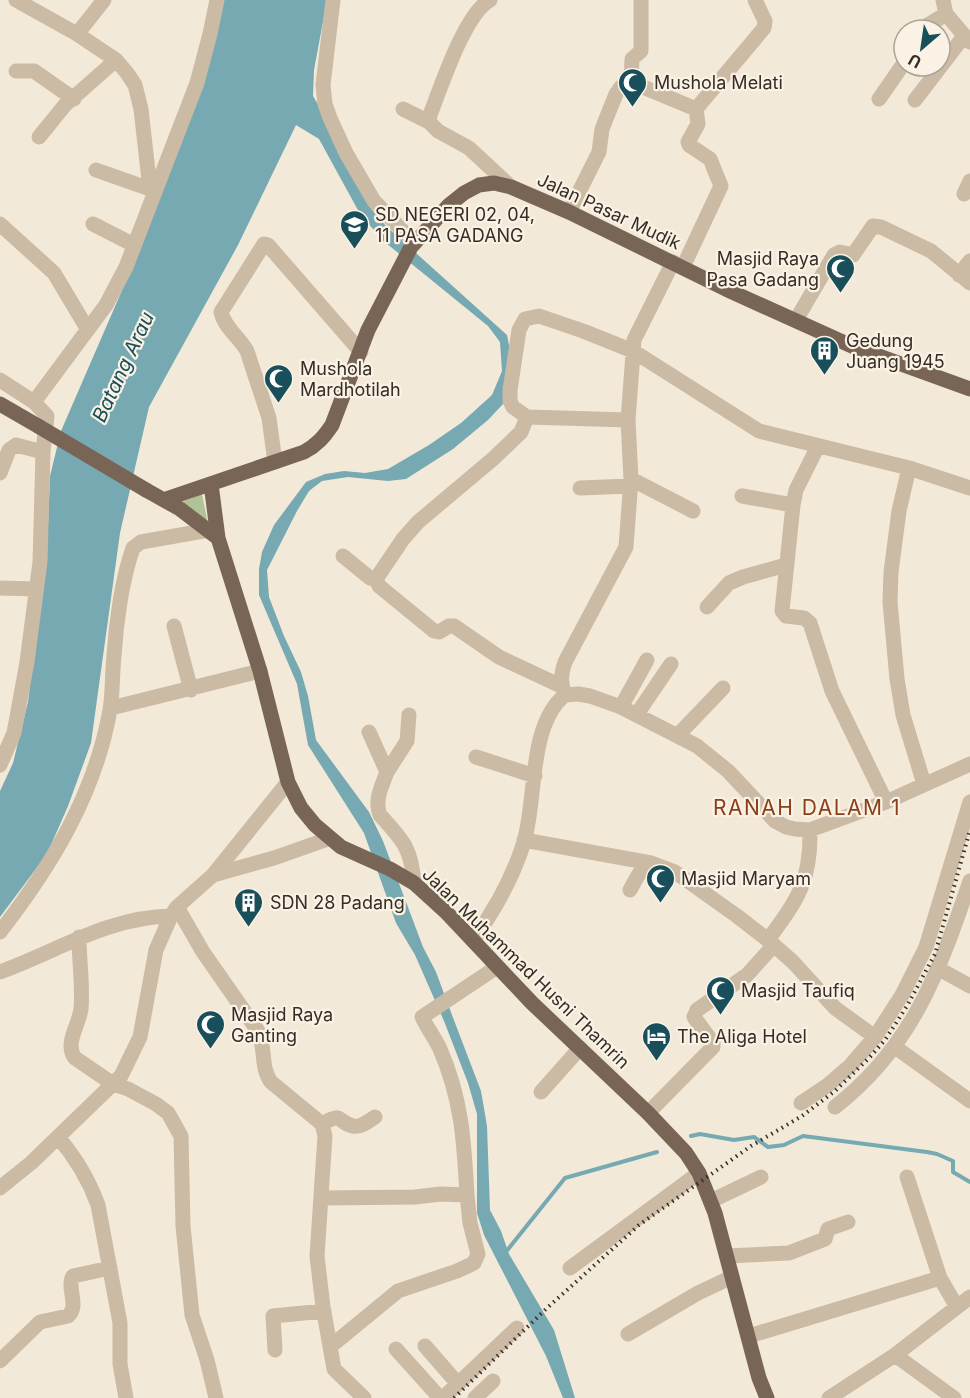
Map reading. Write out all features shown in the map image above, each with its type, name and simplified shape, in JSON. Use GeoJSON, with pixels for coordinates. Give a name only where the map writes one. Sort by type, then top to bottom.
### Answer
{"type":"FeatureCollection","features":[{"type":"Feature","properties":{"kind":"main road","name":"Jalan Pasar Mudik"},"geometry":{"type":"LineString","coordinates":[[166,499],[304,452],[315,447],[324,438],[332,425],[368,330],[412,245],[449,205],[479,185],[494,183],[511,187],[569,212],[854,347],[970,390]]}},
{"type":"Feature","properties":{"kind":"main road"},"geometry":{"type":"LineString","coordinates":[[0,404],[146,490],[166,499],[214,534]]}},
{"type":"Feature","properties":{"kind":"main road","name":"Jalan Muhammad Husni Thamrin"},"geometry":{"type":"LineString","coordinates":[[210,484],[214,534],[260,672],[288,782],[301,808],[335,843],[414,883],[681,1146],[699,1173],[711,1201],[759,1377],[767,1398]]}},
{"type":"Feature","properties":{"kind":"street"},"geometry":{"type":"LineString","coordinates":[[16,0],[77,34],[116,60],[131,79],[138,94],[152,190]]}},
{"type":"Feature","properties":{"kind":"street"},"geometry":{"type":"LineString","coordinates":[[77,34],[104,0]]}},
{"type":"Feature","properties":{"kind":"street"},"geometry":{"type":"LineString","coordinates":[[34,402],[88,330],[116,287],[134,245],[152,190],[197,83],[217,0]]}},
{"type":"Feature","properties":{"kind":"street"},"geometry":{"type":"LineString","coordinates":[[333,0],[323,85],[325,104],[346,153],[374,201],[412,245]]}},
{"type":"Feature","properties":{"kind":"street"},"geometry":{"type":"LineString","coordinates":[[631,82],[632,58],[641,51],[641,0]]}},
{"type":"Feature","properties":{"kind":"street"},"geometry":{"type":"LineString","coordinates":[[474,940],[490,917],[504,890],[524,840],[541,732],[549,712],[563,690],[561,674],[565,662],[626,546],[631,482],[628,420],[634,340],[721,186],[710,159],[688,142],[698,124],[696,109],[764,28],[765,21],[755,0]]}},
{"type":"Feature","properties":{"kind":"street"},"geometry":{"type":"LineString","coordinates":[[429,122],[468,25],[487,1]]}},
{"type":"Feature","properties":{"kind":"street"},"geometry":{"type":"LineString","coordinates":[[915,100],[967,39],[945,7],[933,18]]}},
{"type":"Feature","properties":{"kind":"street"},"geometry":{"type":"LineString","coordinates":[[39,137],[54,117],[116,60]]}},
{"type":"Feature","properties":{"kind":"street"},"geometry":{"type":"LineString","coordinates":[[16,71],[34,71],[74,99]]}},
{"type":"Feature","properties":{"kind":"street"},"geometry":{"type":"LineString","coordinates":[[879,99],[894,78]]}},
{"type":"Feature","properties":{"kind":"street"},"geometry":{"type":"LineString","coordinates":[[569,212],[599,152],[602,129],[621,87],[631,82],[696,109]]}},
{"type":"Feature","properties":{"kind":"street"},"geometry":{"type":"LineString","coordinates":[[403,109],[429,122],[438,131],[469,148],[511,187]]}},
{"type":"Feature","properties":{"kind":"street"},"geometry":{"type":"LineString","coordinates":[[96,170],[152,190]]}},
{"type":"Feature","properties":{"kind":"street"},"geometry":{"type":"LineString","coordinates":[[0,224],[54,273],[88,330]]}},
{"type":"Feature","properties":{"kind":"street"},"geometry":{"type":"LineString","coordinates":[[93,224],[134,245]]}},
{"type":"Feature","properties":{"kind":"street"},"geometry":{"type":"LineString","coordinates":[[796,320],[834,255],[840,252],[854,255],[873,226],[881,227],[931,251],[965,279],[970,261]]}},
{"type":"Feature","properties":{"kind":"street"},"geometry":{"type":"LineString","coordinates":[[275,462],[269,418],[247,351],[243,342],[223,320],[221,312],[264,244],[268,245],[361,352]]}},
{"type":"Feature","properties":{"kind":"street"},"geometry":{"type":"LineString","coordinates":[[628,420],[527,417],[513,407],[509,396],[519,330],[527,317],[539,316],[633,351],[751,427],[769,435],[909,468],[970,488]]}},
{"type":"Feature","properties":{"kind":"street"},"geometry":{"type":"LineString","coordinates":[[0,380],[34,402],[47,416],[43,452],[41,547],[36,589],[19,710],[14,733],[0,765]]}},
{"type":"Feature","properties":{"kind":"street"},"geometry":{"type":"LineString","coordinates":[[376,579],[418,522],[495,458],[521,432],[527,417]]}},
{"type":"Feature","properties":{"kind":"street"},"geometry":{"type":"LineString","coordinates":[[0,473],[9,450],[16,445],[43,452]]}},
{"type":"Feature","properties":{"kind":"street"},"geometry":{"type":"LineString","coordinates":[[818,446],[796,490],[782,600],[783,613],[788,617],[804,618],[810,623],[832,691],[886,802]]}},
{"type":"Feature","properties":{"kind":"street"},"geometry":{"type":"LineString","coordinates":[[909,468],[899,511],[891,572],[890,602],[897,679],[903,715],[924,784]]}},
{"type":"Feature","properties":{"kind":"street"},"geometry":{"type":"LineString","coordinates":[[580,488],[631,482],[693,512]]}},
{"type":"Feature","properties":{"kind":"street"},"geometry":{"type":"LineString","coordinates":[[742,496],[793,505]]}},
{"type":"Feature","properties":{"kind":"street"},"geometry":{"type":"LineString","coordinates":[[0,932],[47,869],[77,813],[97,761],[111,708],[117,622],[133,548],[141,542],[214,534]]}},
{"type":"Feature","properties":{"kind":"street"},"geometry":{"type":"LineString","coordinates":[[343,556],[370,578],[376,579]]}},
{"type":"Feature","properties":{"kind":"street"},"geometry":{"type":"LineString","coordinates":[[707,608],[723,588],[736,580],[786,565]]}},
{"type":"Feature","properties":{"kind":"street"},"geometry":{"type":"LineString","coordinates":[[376,579],[379,586],[434,631],[439,632],[449,626],[454,626],[499,657],[563,690],[590,696],[621,707],[678,735],[713,757],[775,821],[786,827],[810,830],[886,802],[970,764]]}},
{"type":"Feature","properties":{"kind":"street"},"geometry":{"type":"LineString","coordinates":[[0,588],[36,589]]}},
{"type":"Feature","properties":{"kind":"street"},"geometry":{"type":"LineString","coordinates":[[174,626],[191,690]]}},
{"type":"Feature","properties":{"kind":"street"},"geometry":{"type":"LineString","coordinates":[[621,707],[647,660]]}},
{"type":"Feature","properties":{"kind":"street"},"geometry":{"type":"LineString","coordinates":[[637,714],[671,664]]}},
{"type":"Feature","properties":{"kind":"street"},"geometry":{"type":"LineString","coordinates":[[111,708],[260,672]]}},
{"type":"Feature","properties":{"kind":"street"},"geometry":{"type":"LineString","coordinates":[[678,735],[723,688]]}},
{"type":"Feature","properties":{"kind":"street"},"geometry":{"type":"LineString","coordinates":[[409,715],[406,741],[387,772],[377,800],[380,815],[409,850],[414,883]]}},
{"type":"Feature","properties":{"kind":"street"},"geometry":{"type":"LineString","coordinates":[[369,732],[387,772]]}},
{"type":"Feature","properties":{"kind":"street"},"geometry":{"type":"LineString","coordinates":[[476,757],[535,776]]}},
{"type":"Feature","properties":{"kind":"street"},"geometry":{"type":"LineString","coordinates":[[0,1188],[58,1137],[113,1084],[125,1069],[140,1037],[156,950],[174,912],[213,875],[288,782]]}},
{"type":"Feature","properties":{"kind":"street"},"geometry":{"type":"LineString","coordinates":[[801,1103],[850,1066],[875,1037],[902,995],[926,947],[970,802]]}},
{"type":"Feature","properties":{"kind":"street"},"geometry":{"type":"LineString","coordinates":[[648,1113],[713,1047],[713,1043],[694,1017],[697,1010],[747,975],[771,943],[794,904],[808,870],[810,830]]}},
{"type":"Feature","properties":{"kind":"street"},"geometry":{"type":"LineString","coordinates":[[524,840],[651,863],[675,872],[771,943],[793,962],[836,1008],[875,1037]]}},
{"type":"Feature","properties":{"kind":"street"},"geometry":{"type":"LineString","coordinates":[[213,875],[335,843]]}},
{"type":"Feature","properties":{"kind":"street"},"geometry":{"type":"LineString","coordinates":[[630,890],[644,867],[651,863]]}},
{"type":"Feature","properties":{"kind":"street"},"geometry":{"type":"LineString","coordinates":[[835,1107],[870,1077],[895,1047],[918,1012],[939,969],[970,881]]}},
{"type":"Feature","properties":{"kind":"street"},"geometry":{"type":"LineString","coordinates":[[0,972],[95,930],[174,912]]}},
{"type":"Feature","properties":{"kind":"street"},"geometry":{"type":"LineString","coordinates":[[174,912],[258,1031],[263,1041],[266,1076],[322,1124],[325,1136],[318,1256],[324,1311],[335,1372],[364,1398]]}},
{"type":"Feature","properties":{"kind":"street"},"geometry":{"type":"LineString","coordinates":[[79,937],[81,1008],[72,1040],[72,1053],[75,1058],[113,1084],[128,1089],[168,1113],[181,1136],[183,1226],[192,1315],[207,1360],[216,1398]]}},
{"type":"Feature","properties":{"kind":"street"},"geometry":{"type":"LineString","coordinates":[[331,1346],[398,1291],[457,1272],[474,1263],[478,1254],[470,1223],[461,1116],[439,1048],[422,1018],[423,1015],[497,967]]}},
{"type":"Feature","properties":{"kind":"street"},"geometry":{"type":"LineString","coordinates":[[939,969],[970,986]]}},
{"type":"Feature","properties":{"kind":"street"},"geometry":{"type":"LineString","coordinates":[[895,1047],[970,1101]]}},
{"type":"Feature","properties":{"kind":"street"},"geometry":{"type":"LineString","coordinates":[[541,1092],[580,1048]]}},
{"type":"Feature","properties":{"kind":"street"},"geometry":{"type":"LineString","coordinates":[[322,1124],[334,1117],[353,1126],[361,1125],[375,1117]]}},
{"type":"Feature","properties":{"kind":"street"},"geometry":{"type":"LineString","coordinates":[[58,1137],[71,1152],[92,1188],[104,1226],[120,1323],[120,1364],[126,1398]]}},
{"type":"Feature","properties":{"kind":"street"},"geometry":{"type":"LineString","coordinates":[[570,1268],[699,1173]]}},
{"type":"Feature","properties":{"kind":"street"},"geometry":{"type":"LineString","coordinates":[[711,1201],[761,1177]]}},
{"type":"Feature","properties":{"kind":"street"},"geometry":{"type":"LineString","coordinates":[[907,1177],[940,1278],[957,1307]]}},
{"type":"Feature","properties":{"kind":"street"},"geometry":{"type":"LineString","coordinates":[[322,1198],[467,1195]]}},
{"type":"Feature","properties":{"kind":"street"},"geometry":{"type":"LineString","coordinates":[[727,1256],[796,1251],[825,1239],[828,1228],[848,1222]]}},
{"type":"Feature","properties":{"kind":"street"},"geometry":{"type":"LineString","coordinates":[[0,1361],[40,1323],[72,1313],[70,1281],[73,1276],[110,1268]]}},
{"type":"Feature","properties":{"kind":"street"},"geometry":{"type":"LineString","coordinates":[[628,1334],[698,1293],[732,1277]]}},
{"type":"Feature","properties":{"kind":"street"},"geometry":{"type":"LineString","coordinates":[[749,1336],[940,1278]]}},
{"type":"Feature","properties":{"kind":"street"},"geometry":{"type":"LineString","coordinates":[[829,1398],[895,1355],[970,1297]]}},
{"type":"Feature","properties":{"kind":"street"},"geometry":{"type":"LineString","coordinates":[[275,1350],[273,1316],[324,1311]]}},
{"type":"Feature","properties":{"kind":"street"},"geometry":{"type":"LineString","coordinates":[[396,1349],[441,1398],[518,1328]]}},
{"type":"Feature","properties":{"kind":"street"},"geometry":{"type":"LineString","coordinates":[[425,1346],[458,1384]]}},
{"type":"Feature","properties":{"kind":"street"},"geometry":{"type":"LineString","coordinates":[[895,1355],[954,1398]]}},
{"type":"Feature","properties":{"kind":"street"},"geometry":{"type":"LineString","coordinates":[[475,1398],[493,1381]]}},
{"type":"Feature","properties":{"kind":"green space"},"geometry":{"type":"Polygon","coordinates":[[[202,494],[208,524],[179,503],[202,494]]]}},
{"type":"Feature","properties":{"kind":"water","name":"Batang Arau"},"geometry":{"type":"Polygon","coordinates":[[[222,0],[327,0],[314,70],[313,96],[372,210],[386,226],[507,335],[512,361],[503,404],[488,420],[453,449],[406,479],[388,481],[348,477],[322,481],[309,491],[267,570],[269,597],[301,672],[316,740],[369,812],[383,841],[481,1091],[487,1126],[490,1210],[509,1254],[554,1330],[575,1398],[563,1398],[546,1356],[484,1235],[477,1213],[477,1114],[468,1083],[415,955],[396,923],[364,833],[308,745],[297,684],[259,595],[259,569],[262,552],[274,525],[306,482],[325,474],[344,471],[365,473],[388,469],[461,423],[492,395],[502,371],[500,342],[488,326],[381,239],[359,212],[319,139],[296,125],[238,245],[149,407],[120,533],[91,743],[68,806],[47,854],[0,917],[0,791],[13,763],[28,702],[47,551],[50,476],[61,431],[143,242],[210,62],[222,0]]]}},
{"type":"Feature","properties":{"kind":"waterway"},"geometry":{"type":"LineString","coordinates":[[691,1136],[700,1134],[734,1140],[754,1137],[768,1147],[784,1145],[803,1136],[927,1152],[953,1161],[953,1172],[970,1182]]}},
{"type":"Feature","properties":{"kind":"waterway"},"geometry":{"type":"LineString","coordinates":[[505,1253],[565,1178],[657,1152]]}},
{"type":"Feature","properties":{"kind":"railway"},"geometry":{"type":"LineString","coordinates":[[454,1398],[546,1309],[639,1225],[751,1146],[802,1116],[835,1091],[870,1057],[885,1040],[907,1006],[935,954],[970,830]]}},
{"type":"Feature","properties":{"kind":"place","name":"Mushola Melati"},"geometry":{"type":"Point","coordinates":[633,108]}},
{"type":"Feature","properties":{"kind":"place","name":"SD NEGERI 02, 04, 11 PASA GADANG"},"geometry":{"type":"Point","coordinates":[354,250]}},
{"type":"Feature","properties":{"kind":"place","name":"Masjid Raya Pasa Gadang"},"geometry":{"type":"Point","coordinates":[840,294]}},
{"type":"Feature","properties":{"kind":"place","name":"Gedung Juang 1945"},"geometry":{"type":"Point","coordinates":[825,376]}},
{"type":"Feature","properties":{"kind":"place","name":"Mushola Mardhotilah"},"geometry":{"type":"Point","coordinates":[279,404]}},
{"type":"Feature","properties":{"kind":"place","name":"Masjid Maryam"},"geometry":{"type":"Point","coordinates":[660,904]}},
{"type":"Feature","properties":{"kind":"place","name":"SDN 28 Padang"},"geometry":{"type":"Point","coordinates":[249,928]}},
{"type":"Feature","properties":{"kind":"place","name":"Masjid Taufiq"},"geometry":{"type":"Point","coordinates":[720,1016]}},
{"type":"Feature","properties":{"kind":"place","name":"Masjid Raya Ganting"},"geometry":{"type":"Point","coordinates":[210,1050]}},
{"type":"Feature","properties":{"kind":"place","name":"The Aliga Hotel"},"geometry":{"type":"Point","coordinates":[656,1062]}},
{"type":"Feature","properties":{"kind":"district","name":"RANAH DALAM 1"},"geometry":{"type":"Point","coordinates":[807,807]}}]}
